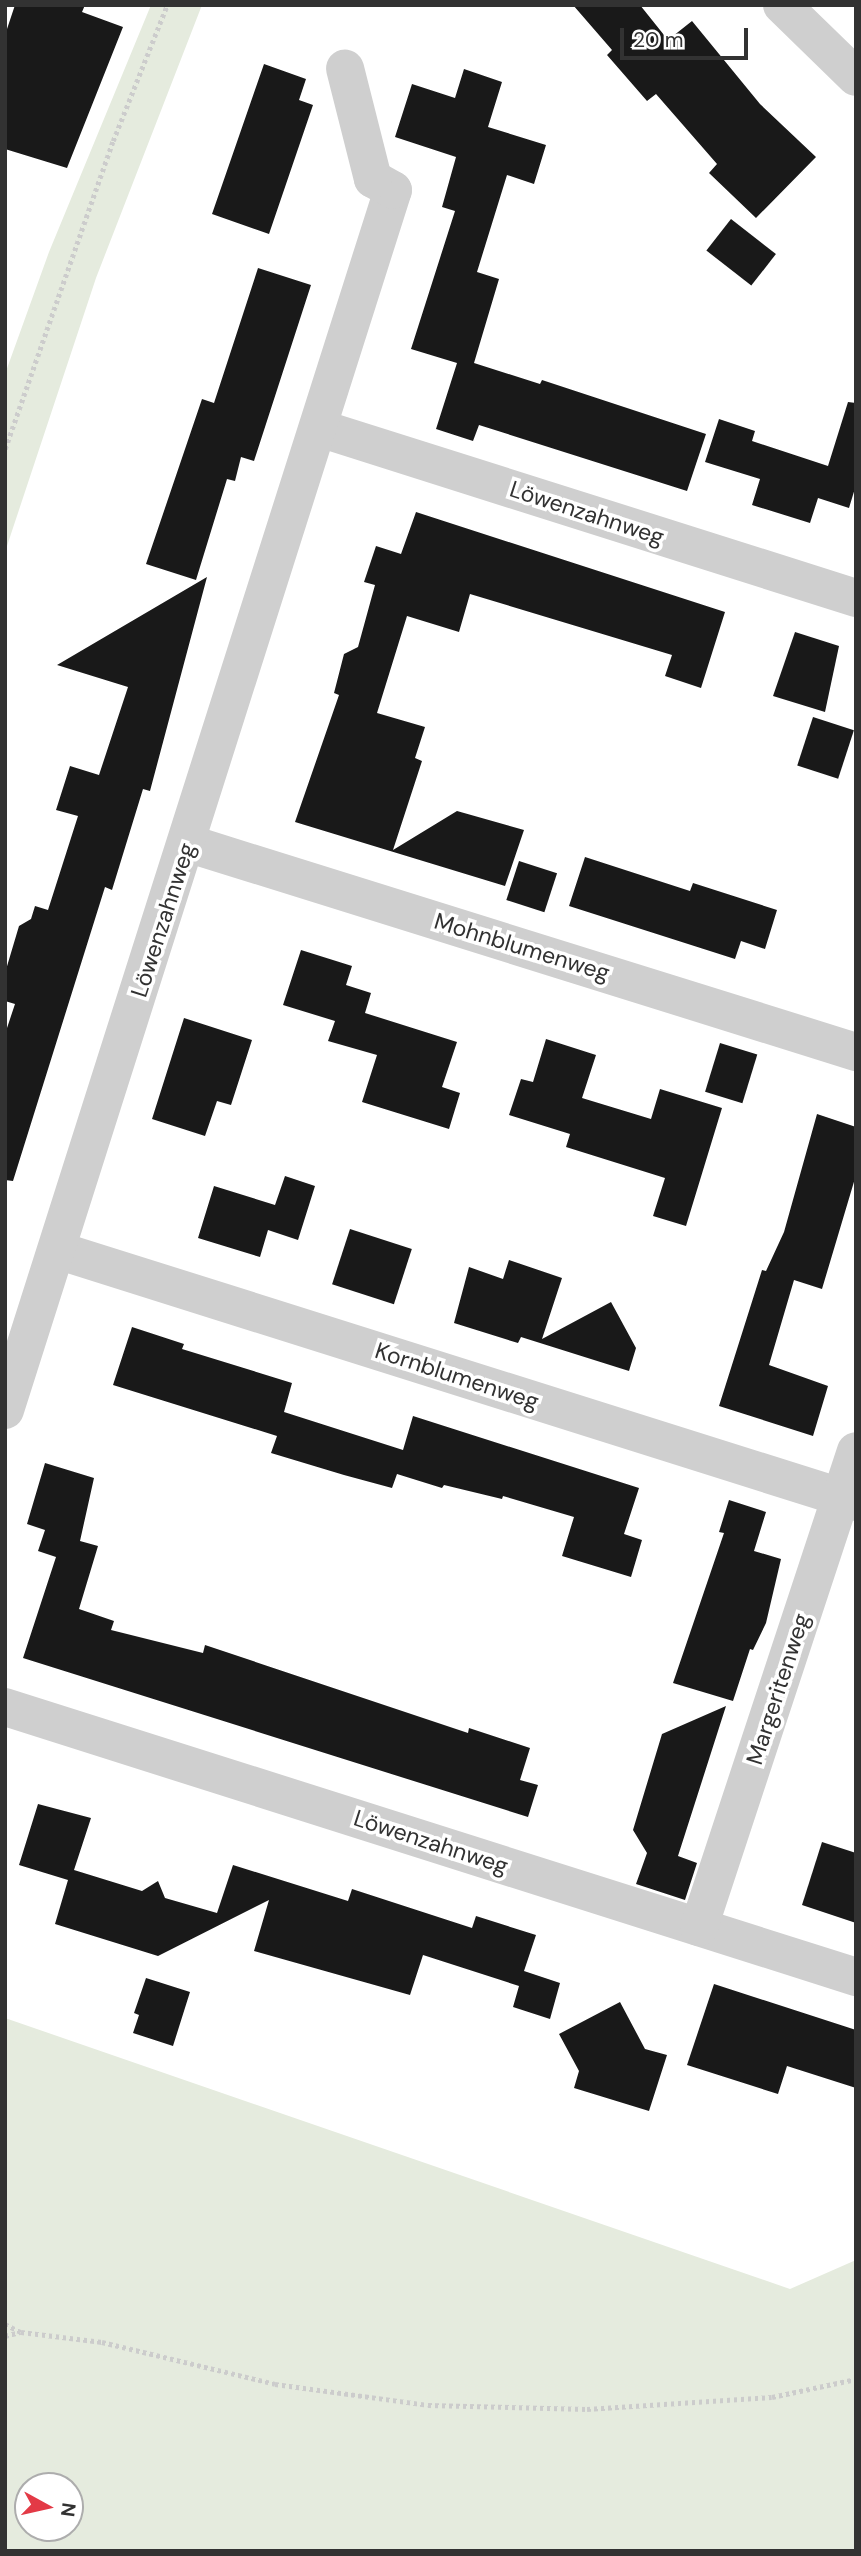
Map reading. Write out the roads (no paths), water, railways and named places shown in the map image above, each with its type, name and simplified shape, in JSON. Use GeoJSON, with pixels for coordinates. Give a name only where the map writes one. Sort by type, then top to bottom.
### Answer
{"type":"FeatureCollection","features":[{"type":"Feature","properties":{"kind":"street"},"geometry":{"type":"LineString","coordinates":[[782,5],[856,77]]}},
{"type":"Feature","properties":{"kind":"street","name":"Löwenzahnweg"},"geometry":{"type":"LineString","coordinates":[[5,1410],[393,190],[373,179],[345,68]]}},
{"type":"Feature","properties":{"kind":"street","name":"Löwenzahnweg"},"geometry":{"type":"LineString","coordinates":[[319,428],[856,598]]}},
{"type":"Feature","properties":{"kind":"street","name":"Mohnblumenweg"},"geometry":{"type":"LineString","coordinates":[[187,843],[856,1052]]}},
{"type":"Feature","properties":{"kind":"street","name":"Kornblumenweg"},"geometry":{"type":"LineString","coordinates":[[57,1250],[848,1500]]}},
{"type":"Feature","properties":{"kind":"street","name":"Margeritenweg"},"geometry":{"type":"LineString","coordinates":[[699,1927],[848,1500],[856,1451]]}},
{"type":"Feature","properties":{"kind":"street","name":"Löwenzahnweg"},"geometry":{"type":"LineString","coordinates":[[5,1707],[856,1977]]}}]}
